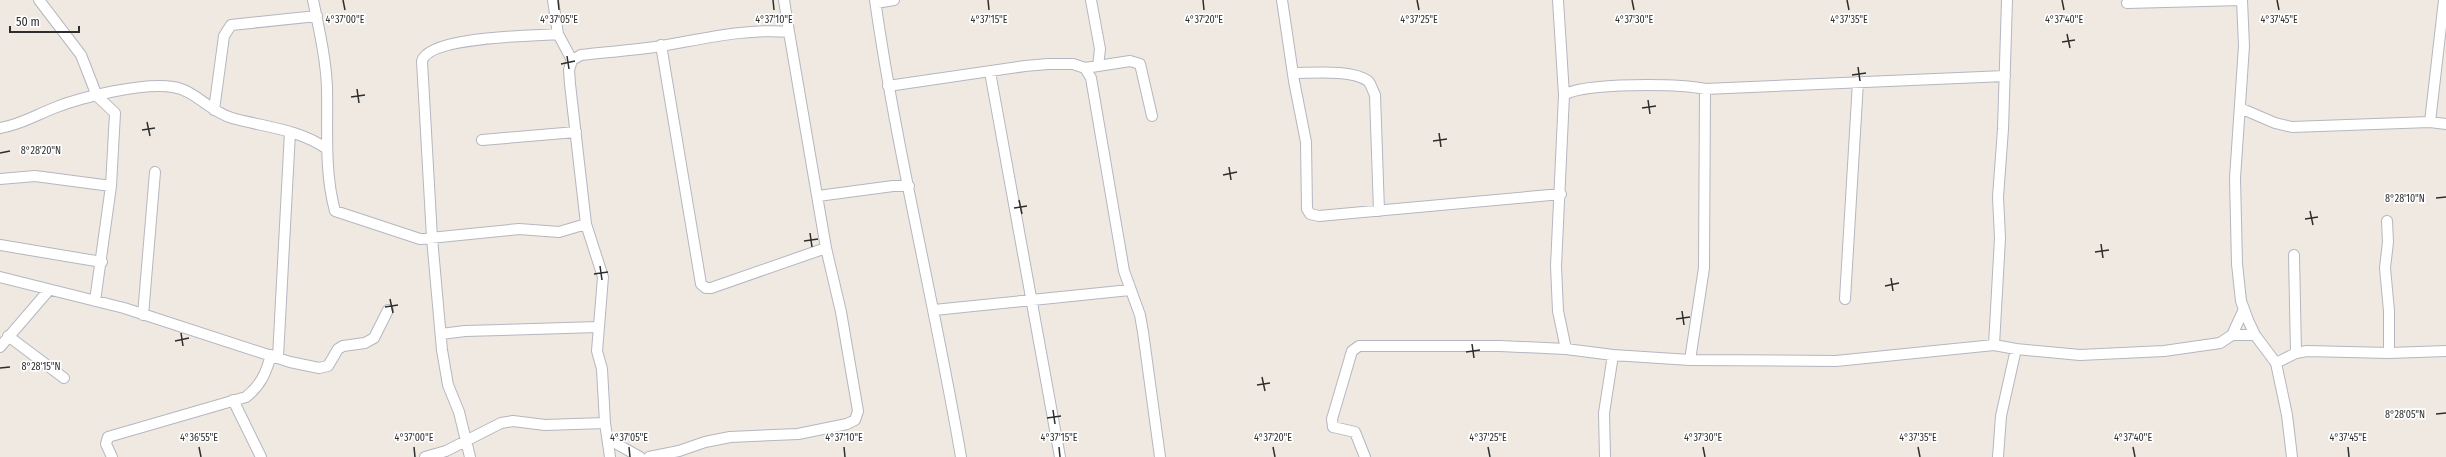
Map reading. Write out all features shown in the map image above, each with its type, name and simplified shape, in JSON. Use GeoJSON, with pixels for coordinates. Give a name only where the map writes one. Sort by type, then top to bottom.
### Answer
{"type":"FeatureCollection","features":[{"type":"Feature","properties":{"kind":"street"},"geometry":{"type":"LineString","coordinates":[[39,0],[81,55],[98,96],[116,113],[102,262],[95,301]]}},
{"type":"Feature","properties":{"kind":"street"},"geometry":{"type":"LineString","coordinates":[[314,0],[327,87],[327,148],[331,197],[335,211],[385,226],[407,236],[420,239],[519,230],[559,232],[586,224]]}},
{"type":"Feature","properties":{"kind":"street"},"geometry":{"type":"LineString","coordinates":[[553,0],[558,34],[572,60],[569,70],[570,84],[586,224],[602,277],[597,351],[602,370],[605,423],[610,457]]}},
{"type":"Feature","properties":{"kind":"street"},"geometry":{"type":"LineString","coordinates":[[649,457],[679,451],[705,442],[730,437],[798,434],[847,424],[855,420],[858,411],[854,382],[826,248],[784,0]]}},
{"type":"Feature","properties":{"kind":"street"},"geometry":{"type":"LineString","coordinates":[[894,0],[875,1],[888,86],[934,310],[961,457]]}},
{"type":"Feature","properties":{"kind":"street"},"geometry":{"type":"LineString","coordinates":[[1091,0],[1100,49],[1098,66]]}},
{"type":"Feature","properties":{"kind":"street"},"geometry":{"type":"LineString","coordinates":[[1282,0],[1293,73],[1306,142],[1306,209],[1310,214],[1319,216],[1561,194]]}},
{"type":"Feature","properties":{"kind":"street"},"geometry":{"type":"LineString","coordinates":[[1558,0],[1564,94],[1561,194],[1556,266],[1558,311],[1566,349]]}},
{"type":"Feature","properties":{"kind":"street"},"geometry":{"type":"LineString","coordinates":[[1994,345],[2007,0]]}},
{"type":"Feature","properties":{"kind":"street"},"geometry":{"type":"LineString","coordinates":[[2127,3],[2242,0],[2244,46],[2236,145],[2237,264],[2244,309],[2255,335],[2276,363],[2292,457]]}},
{"type":"Feature","properties":{"kind":"street"},"geometry":{"type":"LineString","coordinates":[[2430,122],[2444,0]]}},
{"type":"Feature","properties":{"kind":"street"},"geometry":{"type":"LineString","coordinates":[[214,110],[224,36],[231,25],[317,16]]}},
{"type":"Feature","properties":{"kind":"street"},"geometry":{"type":"LineString","coordinates":[[572,60],[582,55],[661,46],[697,38],[772,30],[789,32]]}},
{"type":"Feature","properties":{"kind":"street"},"geometry":{"type":"LineString","coordinates":[[470,457],[468,440],[448,385],[441,334],[432,238],[425,129],[423,55],[428,51],[491,37],[558,34]]}},
{"type":"Feature","properties":{"kind":"street"},"geometry":{"type":"LineString","coordinates":[[661,46],[701,284],[706,288],[711,288],[826,248]]}},
{"type":"Feature","properties":{"kind":"street"},"geometry":{"type":"LineString","coordinates":[[888,86],[1025,66],[1073,64],[1085,68],[1130,61],[1140,64],[1152,116]]}},
{"type":"Feature","properties":{"kind":"street"},"geometry":{"type":"LineString","coordinates":[[1085,68],[1091,78],[1109,192],[1130,290],[1140,315],[1144,332],[1160,457]]}},
{"type":"Feature","properties":{"kind":"street"},"geometry":{"type":"LineString","coordinates":[[990,72],[1060,457]]}},
{"type":"Feature","properties":{"kind":"street"},"geometry":{"type":"LineString","coordinates":[[1293,73],[1341,74],[1361,77],[1369,82],[1375,95],[1379,211]]}},
{"type":"Feature","properties":{"kind":"street"},"geometry":{"type":"LineString","coordinates":[[1564,94],[1582,88],[1687,86],[1705,89],[2005,76]]}},
{"type":"Feature","properties":{"kind":"street"},"geometry":{"type":"LineString","coordinates":[[1845,299],[1858,82]]}},
{"type":"Feature","properties":{"kind":"street"},"geometry":{"type":"LineString","coordinates":[[0,128],[15,126],[55,108],[98,96],[144,88],[174,87],[188,92],[214,110],[231,118],[311,138],[327,148]]}},
{"type":"Feature","properties":{"kind":"street"},"geometry":{"type":"LineString","coordinates":[[1690,360],[1704,268],[1705,89]]}},
{"type":"Feature","properties":{"kind":"street"},"geometry":{"type":"LineString","coordinates":[[2240,108],[2264,119],[2292,127],[2430,122],[2446,124]]}},
{"type":"Feature","properties":{"kind":"street"},"geometry":{"type":"LineString","coordinates":[[112,457],[106,444],[108,438],[246,396],[256,389],[265,374],[274,356],[290,132]]}},
{"type":"Feature","properties":{"kind":"street"},"geometry":{"type":"LineString","coordinates":[[482,140],[576,132]]}},
{"type":"Feature","properties":{"kind":"street"},"geometry":{"type":"LineString","coordinates":[[143,315],[155,172]]}},
{"type":"Feature","properties":{"kind":"street"},"geometry":{"type":"LineString","coordinates":[[0,179],[35,176],[110,186]]}},
{"type":"Feature","properties":{"kind":"street"},"geometry":{"type":"LineString","coordinates":[[818,196],[894,186],[909,186]]}},
{"type":"Feature","properties":{"kind":"street"},"geometry":{"type":"LineString","coordinates":[[2387,221],[2388,242],[2385,268],[2389,311],[2389,353]]}},
{"type":"Feature","properties":{"kind":"street"},"geometry":{"type":"LineString","coordinates":[[0,245],[102,262]]}},
{"type":"Feature","properties":{"kind":"street"},"geometry":{"type":"LineString","coordinates":[[2294,255],[2296,353]]}},
{"type":"Feature","properties":{"kind":"street"},"geometry":{"type":"LineString","coordinates":[[0,277],[95,301],[143,315],[304,366],[324,368],[343,346],[365,343],[374,338],[388,310]]}},
{"type":"Feature","properties":{"kind":"street"},"geometry":{"type":"LineString","coordinates":[[0,347],[49,290]]}},
{"type":"Feature","properties":{"kind":"street"},"geometry":{"type":"LineString","coordinates":[[934,310],[1130,290]]}},
{"type":"Feature","properties":{"kind":"street"},"geometry":{"type":"LineString","coordinates":[[1365,457],[1355,432],[1333,427],[1332,419],[1352,351],[1359,346],[1566,349],[1613,355],[1690,360],[1750,359],[1836,362],[1994,345],[2016,349],[2074,355],[2119,354],[2206,346],[2220,343],[2232,335],[2244,309]]}},
{"type":"Feature","properties":{"kind":"street"},"geometry":{"type":"LineString","coordinates":[[441,334],[465,331],[598,327]]}},
{"type":"Feature","properties":{"kind":"street"},"geometry":{"type":"LineString","coordinates":[[2232,335],[2255,335]]}},
{"type":"Feature","properties":{"kind":"street"},"geometry":{"type":"LineString","coordinates":[[8,336],[64,378]]}},
{"type":"Feature","properties":{"kind":"street"},"geometry":{"type":"LineString","coordinates":[[1998,457],[2001,416],[2016,349]]}},
{"type":"Feature","properties":{"kind":"street"},"geometry":{"type":"LineString","coordinates":[[2276,363],[2296,353],[2350,351],[2389,353],[2446,351]]}},
{"type":"Feature","properties":{"kind":"street"},"geometry":{"type":"LineString","coordinates":[[1605,457],[1604,413],[1613,355]]}},
{"type":"Feature","properties":{"kind":"street"},"geometry":{"type":"LineString","coordinates":[[233,400],[261,457]]}},
{"type":"Feature","properties":{"kind":"street"},"geometry":{"type":"LineString","coordinates":[[425,457],[446,451],[501,423],[513,421],[545,425],[605,423]]}},
{"type":"Feature","properties":{"kind":"street"},"geometry":{"type":"LineString","coordinates":[[608,439],[640,457]]}}]}
